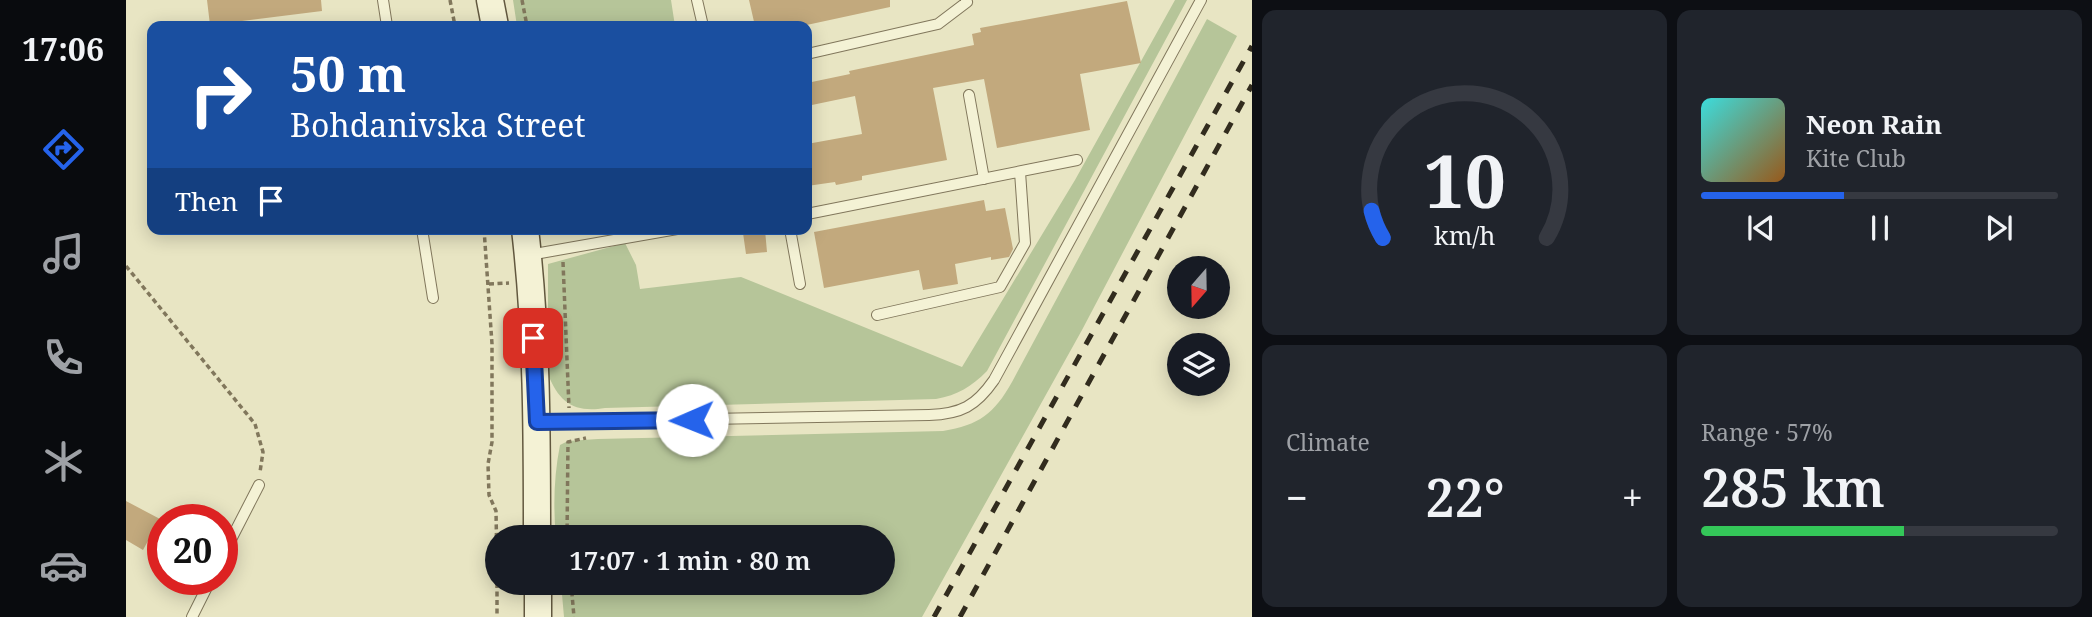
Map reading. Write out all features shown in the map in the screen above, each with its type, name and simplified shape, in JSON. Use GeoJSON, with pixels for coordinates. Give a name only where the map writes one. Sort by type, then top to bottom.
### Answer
{"type":"FeatureCollection","features":[{"type":"Feature","properties":{"kind":"main road"},"geometry":{"type":"LineString","coordinates":[[490,0],[494,21]]}},
{"type":"Feature","properties":{"kind":"main road"},"geometry":{"type":"LineString","coordinates":[[526,242],[537,422],[537,525]]}},
{"type":"Feature","properties":{"kind":"main road"},"geometry":{"type":"LineString","coordinates":[[538,595],[538,617]]}},
{"type":"Feature","properties":{"kind":"lane"},"geometry":{"type":"LineString","coordinates":[[383,0],[386,21]]}},
{"type":"Feature","properties":{"kind":"lane"},"geometry":{"type":"LineString","coordinates":[[697,0],[702,21]]}},
{"type":"Feature","properties":{"kind":"lane"},"geometry":{"type":"LineString","coordinates":[[812,53],[938,24],[967,2],[966,0]]}},
{"type":"Feature","properties":{"kind":"lane"},"geometry":{"type":"LineString","coordinates":[[537,422],[929,415],[948,414],[967,407],[983,396],[994,380],[1201,0]]}},
{"type":"Feature","properties":{"kind":"lane"},"geometry":{"type":"LineString","coordinates":[[969,95],[984,179]]}},
{"type":"Feature","properties":{"kind":"lane"},"geometry":{"type":"LineString","coordinates":[[812,213],[1077,160]]}},
{"type":"Feature","properties":{"kind":"lane"},"geometry":{"type":"LineString","coordinates":[[877,315],[1000,287],[1025,243],[1020,172]]}},
{"type":"Feature","properties":{"kind":"lane"},"geometry":{"type":"LineString","coordinates":[[423,235],[433,298]]}},
{"type":"Feature","properties":{"kind":"lane"},"geometry":{"type":"LineString","coordinates":[[526,242],[562,250],[644,235]]}},
{"type":"Feature","properties":{"kind":"lane"},"geometry":{"type":"LineString","coordinates":[[791,235],[800,284]]}},
{"type":"Feature","properties":{"kind":"lane"},"geometry":{"type":"LineString","coordinates":[[238,526],[259,485]]}},
{"type":"Feature","properties":{"kind":"lane"},"geometry":{"type":"LineString","coordinates":[[192,617],[203,595]]}},
{"type":"Feature","properties":{"kind":"path"},"geometry":{"type":"LineString","coordinates":[[450,0],[454,21]]}},
{"type":"Feature","properties":{"kind":"path"},"geometry":{"type":"LineString","coordinates":[[522,0],[526,21]]}},
{"type":"Feature","properties":{"kind":"path"},"geometry":{"type":"LineString","coordinates":[[484,235],[492,344],[489,495],[496,511],[496,525]]}},
{"type":"Feature","properties":{"kind":"path"},"geometry":{"type":"LineString","coordinates":[[562,250],[569,422],[567,525]]}},
{"type":"Feature","properties":{"kind":"path"},"geometry":{"type":"LineString","coordinates":[[126,266],[254,424],[262,452],[259,485]]}},
{"type":"Feature","properties":{"kind":"path"},"geometry":{"type":"LineString","coordinates":[[568,442],[594,436]]}},
{"type":"Feature","properties":{"kind":"path"},"geometry":{"type":"LineString","coordinates":[[497,595],[497,617]]}},
{"type":"Feature","properties":{"kind":"path"},"geometry":{"type":"LineString","coordinates":[[572,595],[573,617]]}},
{"type":"Feature","properties":{"kind":"green space"},"geometry":{"type":"Polygon","coordinates":[[[513,0],[671,0],[674,21],[516,21],[513,0]]]}},
{"type":"Feature","properties":{"kind":"green space"},"geometry":{"type":"Polygon","coordinates":[[[1175,0],[1187,0],[987,371],[970,386],[958,393],[936,399],[594,409],[569,404],[557,392],[548,374],[548,264],[625,243],[636,265],[640,289],[741,277],[962,367],[1075,180],[1175,0]]]}},
{"type":"Feature","properties":{"kind":"green space"},"geometry":{"type":"Polygon","coordinates":[[[1207,19],[1237,36],[1082,330],[922,617],[564,617],[562,595],[895,595],[895,525],[555,525],[556,468],[560,445],[568,441],[598,439],[943,431],[966,425],[984,416],[999,402],[1207,19]]]}},
{"type":"Feature","properties":{"kind":"building"},"geometry":{"type":"Polygon","coordinates":[[[207,0],[321,0],[322,11],[242,21],[210,21],[207,0]]]}},
{"type":"Feature","properties":{"kind":"building"},"geometry":{"type":"Polygon","coordinates":[[[749,0],[890,0],[890,7],[812,24],[812,21],[754,21],[749,0]]]}},
{"type":"Feature","properties":{"kind":"building"},"geometry":{"type":"Polygon","coordinates":[[[1127,1],[1141,63],[1080,74],[1090,130],[997,148],[984,79],[933,88],[947,160],[862,176],[862,180],[836,185],[835,182],[812,185],[812,143],[862,134],[855,96],[812,105],[812,82],[850,74],[849,71],[974,45],[972,34],[981,32],[980,28],[1127,1]]]}},
{"type":"Feature","properties":{"kind":"building"},"geometry":{"type":"Polygon","coordinates":[[[984,200],[986,211],[1005,208],[1013,249],[1009,257],[991,260],[991,257],[955,264],[958,284],[923,290],[919,270],[824,288],[814,232],[984,200]]]}},
{"type":"Feature","properties":{"kind":"building"},"geometry":{"type":"Polygon","coordinates":[[[743,235],[765,235],[767,252],[746,254],[743,235]]]}},
{"type":"Feature","properties":{"kind":"building"},"geometry":{"type":"Polygon","coordinates":[[[126,501],[147,512],[147,543],[143,550],[126,540],[126,501]]]}},
{"type":"Feature","properties":{"kind":"railway"},"geometry":{"type":"LineString","coordinates":[[934,617],[1252,46]]}},
{"type":"Feature","properties":{"kind":"railway"},"geometry":{"type":"LineString","coordinates":[[960,617],[1252,85]]}},
{"type":"Feature","properties":{"kind":"route"},"geometry":{"type":"LineString","coordinates":[[533,338],[537,422],[692,420]]}}]}
